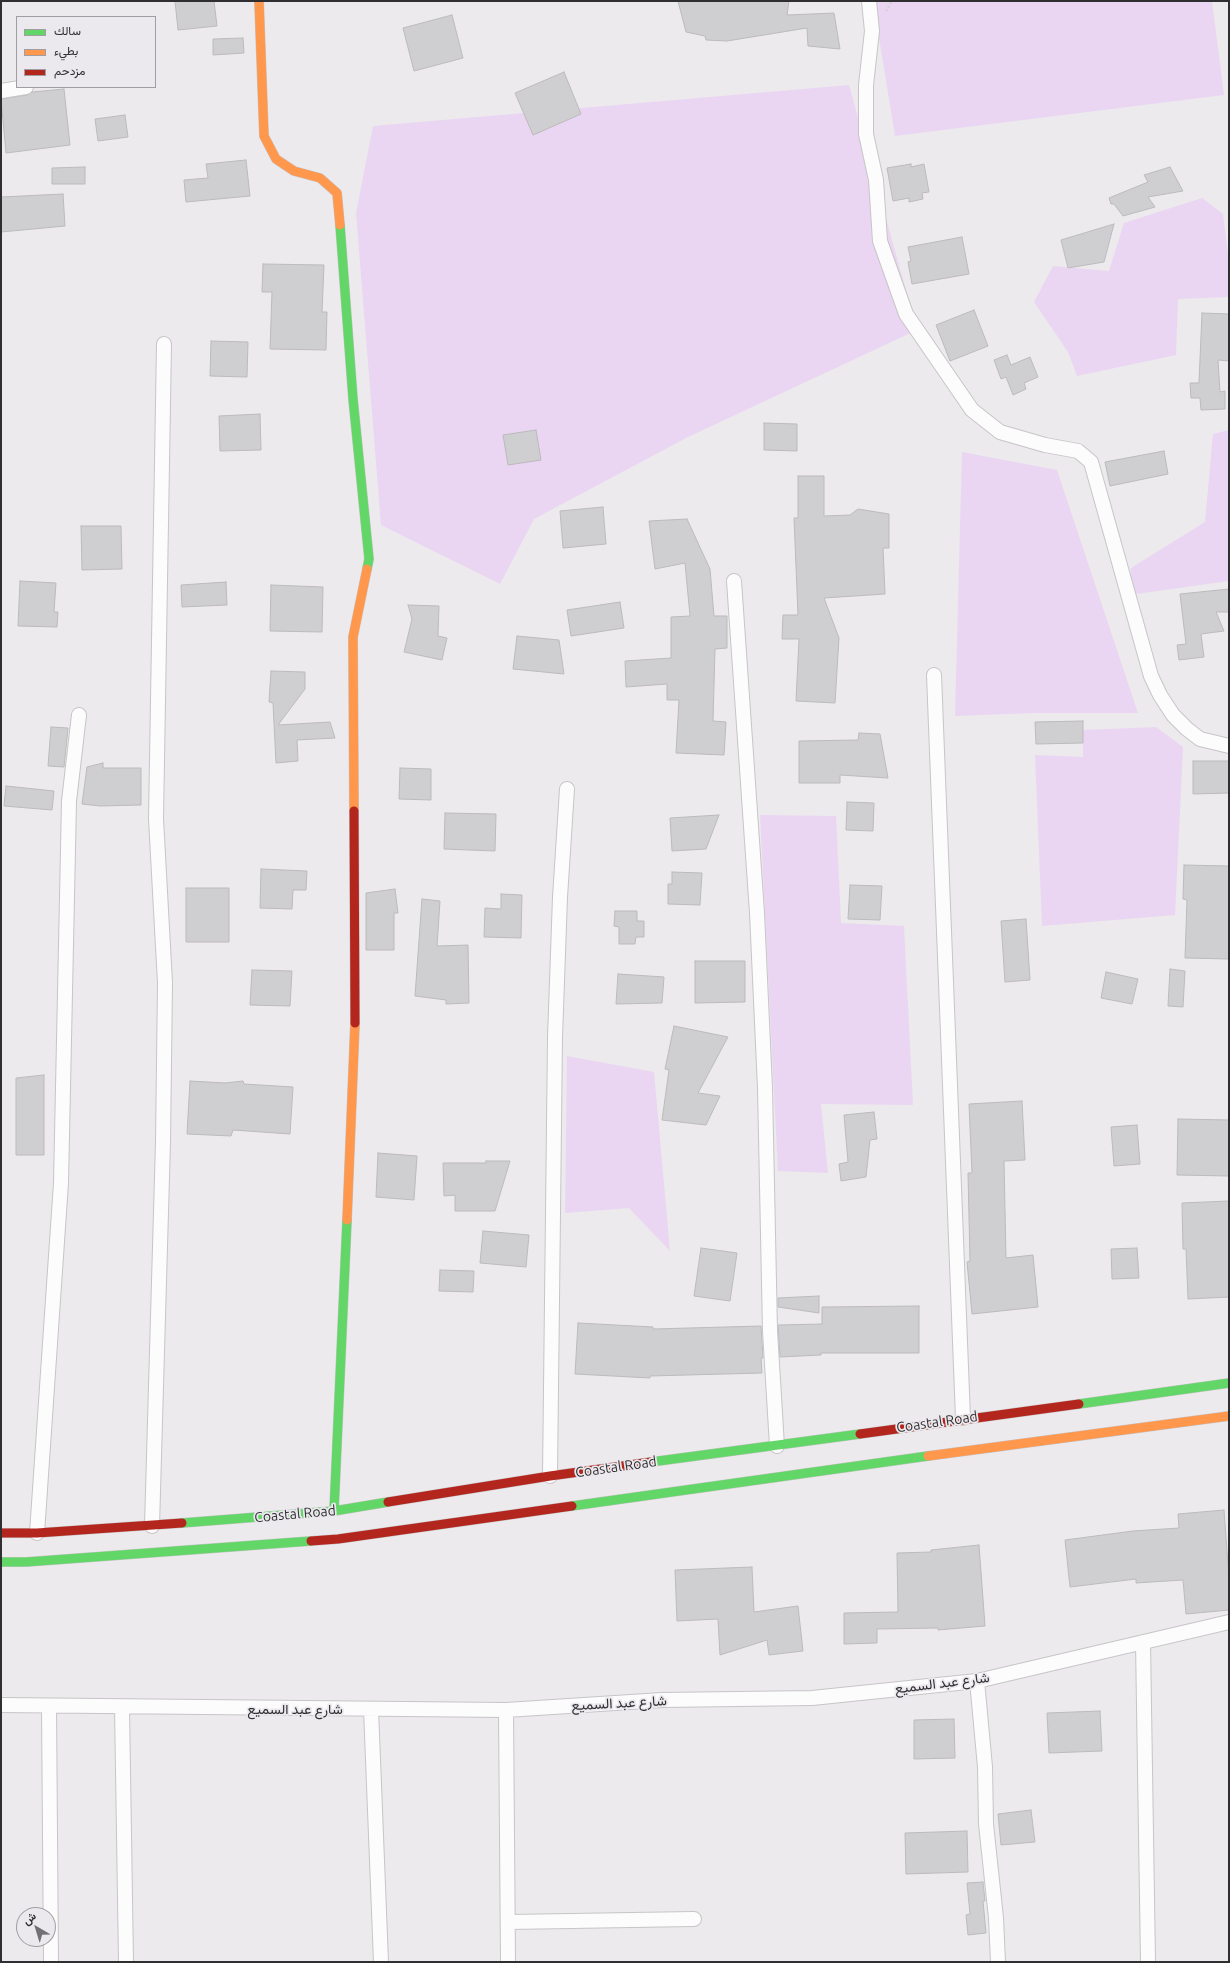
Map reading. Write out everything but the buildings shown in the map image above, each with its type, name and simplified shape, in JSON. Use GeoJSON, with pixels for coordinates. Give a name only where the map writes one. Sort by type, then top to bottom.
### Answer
{"type":"FeatureCollection","features":[{"type":"Feature","properties":{"kind":"main road"},"geometry":{"type":"LineString","coordinates":[[259,1],[264,136],[276,159],[294,170],[320,178],[337,193],[353,399],[370,560],[353,637],[355,1048],[334,1511]]}},
{"type":"Feature","properties":{"kind":"main road","name":"Coastal Road"},"geometry":{"type":"LineString","coordinates":[[1,1533],[37,1533],[152,1526],[334,1511],[550,1476],[777,1446],[963,1418],[1229,1383]]}},
{"type":"Feature","properties":{"kind":"main road","name":"Coastal Road"},"geometry":{"type":"LineString","coordinates":[[1,1562],[26,1562],[338,1539],[1012,1444],[1229,1416]]}},
{"type":"Feature","properties":{"kind":"street"},"geometry":{"type":"LineString","coordinates":[[869,1],[872,31],[866,85],[866,134],[876,180],[880,241],[906,314],[972,410],[1000,432],[1045,445],[1078,451],[1091,462],[1151,676],[1160,695],[1173,715],[1186,729],[1200,739],[1229,746]]}},
{"type":"Feature","properties":{"kind":"street"},"geometry":{"type":"LineString","coordinates":[[1,91],[20,88]]}},
{"type":"Feature","properties":{"kind":"street"},"geometry":{"type":"LineString","coordinates":[[152,1526],[163,1142],[165,983],[156,819],[164,344]]}},
{"type":"Feature","properties":{"kind":"street"},"geometry":{"type":"LineString","coordinates":[[734,581],[757,913],[765,1088],[770,1331],[777,1446]]}},
{"type":"Feature","properties":{"kind":"street"},"geometry":{"type":"LineString","coordinates":[[934,674],[963,1418]]}},
{"type":"Feature","properties":{"kind":"street"},"geometry":{"type":"LineString","coordinates":[[37,1533],[61,1183],[69,801],[79,715]]}},
{"type":"Feature","properties":{"kind":"street"},"geometry":{"type":"LineString","coordinates":[[550,1476],[555,1037],[560,897],[567,789]]}},
{"type":"Feature","properties":{"kind":"street","name":"شارع عبد السميع"},"geometry":{"type":"LineString","coordinates":[[1,1705],[506,1710],[662,1700],[812,1698],[977,1680],[1229,1622]]}},
{"type":"Feature","properties":{"kind":"street"},"geometry":{"type":"LineString","coordinates":[[1143,1642],[1148,1962]]}},
{"type":"Feature","properties":{"kind":"street"},"geometry":{"type":"LineString","coordinates":[[977,1680],[985,1767],[986,1824],[996,1918],[998,1962]]}},
{"type":"Feature","properties":{"kind":"street"},"geometry":{"type":"LineString","coordinates":[[49,1706],[50,1962]]}},
{"type":"Feature","properties":{"kind":"street"},"geometry":{"type":"LineString","coordinates":[[122,1707],[126,1962]]}},
{"type":"Feature","properties":{"kind":"street"},"geometry":{"type":"LineString","coordinates":[[371,1709],[381,1962]]}},
{"type":"Feature","properties":{"kind":"street"},"geometry":{"type":"LineString","coordinates":[[506,1710],[509,1922],[508,1962]]}},
{"type":"Feature","properties":{"kind":"street"},"geometry":{"type":"LineString","coordinates":[[509,1922],[694,1918]]}},
{"type":"Feature","properties":{"kind":"shaded area"},"geometry":{"type":"Polygon","coordinates":[[[873,1],[1212,1],[1224,95],[895,136],[873,1]]]}},
{"type":"Feature","properties":{"kind":"shaded area"},"geometry":{"type":"Polygon","coordinates":[[[849,85],[917,330],[688,437],[534,519],[500,584],[381,525],[356,213],[373,126],[849,85]]]}},
{"type":"Feature","properties":{"kind":"shaded area"},"geometry":{"type":"Polygon","coordinates":[[[1202,198],[1223,214],[1229,263],[1229,297],[1178,299],[1176,355],[1077,376],[1068,352],[1034,302],[1053,266],[1109,271],[1124,223],[1202,198]]]}},
{"type":"Feature","properties":{"kind":"shaded area"},"geometry":{"type":"Polygon","coordinates":[[[1229,430],[1229,581],[1129,595],[1131,568],[1205,522],[1213,434],[1229,430]]]}},
{"type":"Feature","properties":{"kind":"shaded area"},"geometry":{"type":"Polygon","coordinates":[[[962,452],[1057,470],[1138,713],[1035,713],[955,716],[962,452]]]}},
{"type":"Feature","properties":{"kind":"shaded area"},"geometry":{"type":"Polygon","coordinates":[[[1156,727],[1183,747],[1175,915],[1042,926],[1035,755],[1083,757],[1083,730],[1156,727]]]}},
{"type":"Feature","properties":{"kind":"shaded area"},"geometry":{"type":"Polygon","coordinates":[[[760,815],[836,816],[841,923],[904,926],[913,1105],[821,1104],[828,1173],[778,1171],[760,815]]]}},
{"type":"Feature","properties":{"kind":"shaded area"},"geometry":{"type":"Polygon","coordinates":[[[567,1056],[654,1072],[670,1251],[629,1208],[565,1213],[567,1056]]]}},
{"type":"Feature","properties":{"kind":"traffic: fast"},"geometry":{"type":"LineString","coordinates":[[340,225],[353,399],[369,559],[367,569]]}},
{"type":"Feature","properties":{"kind":"traffic: fast"},"geometry":{"type":"LineString","coordinates":[[334,1511],[347,1220]]}},
{"type":"Feature","properties":{"kind":"traffic: fast"},"geometry":{"type":"LineString","coordinates":[[1079,1404],[1229,1383]]}},
{"type":"Feature","properties":{"kind":"traffic: fast"},"geometry":{"type":"LineString","coordinates":[[651,1462],[860,1434]]}},
{"type":"Feature","properties":{"kind":"traffic: fast"},"geometry":{"type":"LineString","coordinates":[[572,1506],[928,1456]]}},
{"type":"Feature","properties":{"kind":"traffic: fast"},"geometry":{"type":"LineString","coordinates":[[182,1523],[334,1511],[388,1502]]}},
{"type":"Feature","properties":{"kind":"traffic: fast"},"geometry":{"type":"LineString","coordinates":[[1,1562],[26,1562],[311,1541]]}},
{"type":"Feature","properties":{"kind":"traffic: slow"},"geometry":{"type":"LineString","coordinates":[[259,1],[264,136],[276,159],[294,171],[320,178],[337,193],[340,225]]}},
{"type":"Feature","properties":{"kind":"traffic: slow"},"geometry":{"type":"LineString","coordinates":[[354,811],[353,637],[367,569]]}},
{"type":"Feature","properties":{"kind":"traffic: slow"},"geometry":{"type":"LineString","coordinates":[[347,1220],[355,1023]]}},
{"type":"Feature","properties":{"kind":"traffic: slow"},"geometry":{"type":"LineString","coordinates":[[928,1456],[1229,1416]]}},
{"type":"Feature","properties":{"kind":"traffic: jam"},"geometry":{"type":"LineString","coordinates":[[354,811],[355,1023]]}},
{"type":"Feature","properties":{"kind":"traffic: jam"},"geometry":{"type":"LineString","coordinates":[[860,1434],[1079,1404]]}},
{"type":"Feature","properties":{"kind":"traffic: jam"},"geometry":{"type":"LineString","coordinates":[[388,1502],[550,1476],[651,1462]]}},
{"type":"Feature","properties":{"kind":"traffic: jam"},"geometry":{"type":"LineString","coordinates":[[311,1541],[338,1539],[572,1506]]}},
{"type":"Feature","properties":{"kind":"traffic: jam"},"geometry":{"type":"LineString","coordinates":[[1,1533],[37,1533],[182,1523]]}}]}
